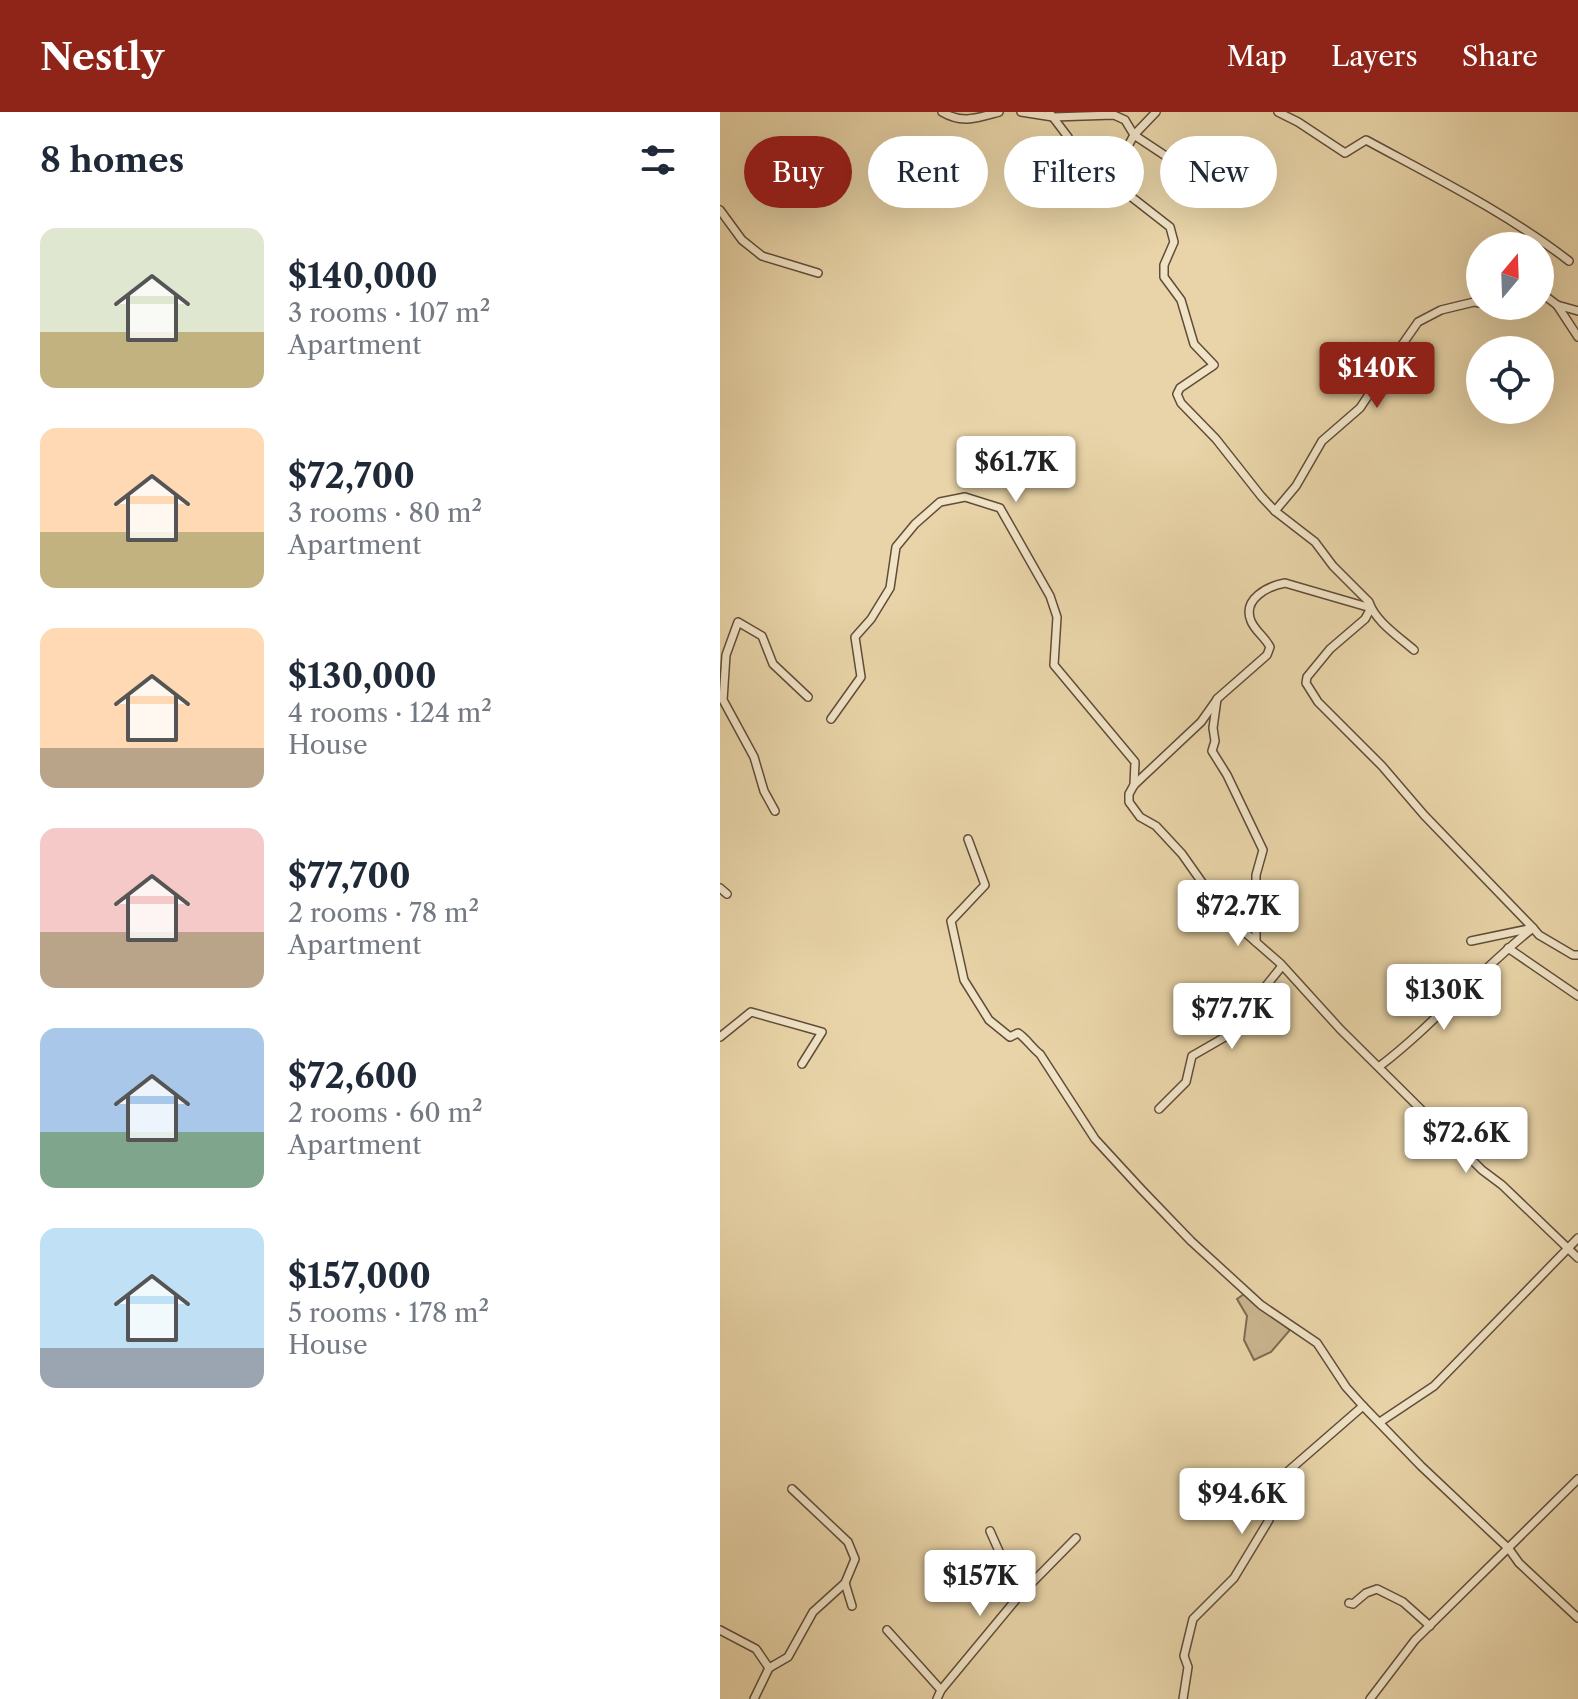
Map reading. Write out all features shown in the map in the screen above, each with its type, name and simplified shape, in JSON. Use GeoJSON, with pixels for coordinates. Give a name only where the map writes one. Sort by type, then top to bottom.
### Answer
{"type":"FeatureCollection","features":[{"type":"Feature","properties":{"kind":"street"},"geometry":{"type":"LineString","coordinates":[[942,112],[954,119],[973,119],[999,112]]}},
{"type":"Feature","properties":{"kind":"street"},"geometry":{"type":"LineString","coordinates":[[1021,112],[1051,115],[1112,113],[1125,120],[1134,135],[1160,152]]}},
{"type":"Feature","properties":{"kind":"street"},"geometry":{"type":"LineString","coordinates":[[1134,135],[1156,112]]}},
{"type":"Feature","properties":{"kind":"street"},"geometry":{"type":"LineString","coordinates":[[1278,112],[1345,153],[1366,140],[1405,163],[1440,178],[1549,245],[1569,261]]}},
{"type":"Feature","properties":{"kind":"street"},"geometry":{"type":"LineString","coordinates":[[1051,115],[1067,136]]}},
{"type":"Feature","properties":{"kind":"street"},"geometry":{"type":"LineString","coordinates":[[1144,206],[1173,233],[1174,242],[1164,265],[1164,277],[1181,300],[1194,344],[1214,365],[1180,388],[1177,394],[1181,403],[1216,439],[1275,511],[1315,542],[1371,608],[1414,650]]}},
{"type":"Feature","properties":{"kind":"street"},"geometry":{"type":"LineString","coordinates":[[720,210],[742,240],[762,256],[818,273]]}},
{"type":"Feature","properties":{"kind":"street"},"geometry":{"type":"LineString","coordinates":[[1554,303],[1578,337]]}},
{"type":"Feature","properties":{"kind":"street"},"geometry":{"type":"LineString","coordinates":[[1275,511],[1296,486],[1322,441],[1383,384],[1388,365],[1418,322],[1441,310],[1466,304]]}},
{"type":"Feature","properties":{"kind":"street"},"geometry":{"type":"LineString","coordinates":[[1557,305],[1578,311]]}},
{"type":"Feature","properties":{"kind":"street"},"geometry":{"type":"LineString","coordinates":[[831,719],[861,677],[855,637],[871,619],[890,588],[896,547],[915,524],[940,502],[965,497],[1000,508],[1050,596],[1057,617],[1054,665],[1135,762],[1134,785]]}},
{"type":"Feature","properties":{"kind":"street"},"geometry":{"type":"LineString","coordinates":[[1371,608],[1285,583],[1270,585],[1257,595],[1250,615],[1252,623],[1270,647],[1267,655],[1218,698],[1201,722],[1134,785],[1129,802],[1182,854],[1216,905],[1240,930],[1282,966],[1482,1170],[1502,1185],[1578,1258]]}},
{"type":"Feature","properties":{"kind":"street"},"geometry":{"type":"LineString","coordinates":[[1371,608],[1365,619],[1330,649],[1307,677],[1310,690],[1342,729],[1382,766],[1424,815],[1539,935],[1578,955]]}},
{"type":"Feature","properties":{"kind":"street"},"geometry":{"type":"LineString","coordinates":[[775,811],[764,791],[754,757],[723,700],[726,655],[738,622],[762,636],[773,664],[808,697]]}},
{"type":"Feature","properties":{"kind":"street"},"geometry":{"type":"LineString","coordinates":[[1218,698],[1212,751],[1263,850],[1256,875],[1256,942]]}},
{"type":"Feature","properties":{"kind":"street"},"geometry":{"type":"LineString","coordinates":[[968,839],[985,885],[951,921],[964,980],[977,1003],[994,1024],[1010,1037],[1018,1033],[1040,1054],[1095,1139],[1191,1241],[1261,1305],[1317,1343],[1346,1387],[1363,1406],[1578,1618]]}},
{"type":"Feature","properties":{"kind":"street"},"geometry":{"type":"LineString","coordinates":[[720,888],[727,894]]}},
{"type":"Feature","properties":{"kind":"street"},"geometry":{"type":"LineString","coordinates":[[1471,941],[1533,928]]}},
{"type":"Feature","properties":{"kind":"street"},"geometry":{"type":"LineString","coordinates":[[1380,1066],[1417,1038],[1508,948],[1533,928]]}},
{"type":"Feature","properties":{"kind":"street"},"geometry":{"type":"LineString","coordinates":[[1508,948],[1578,996]]}},
{"type":"Feature","properties":{"kind":"street"},"geometry":{"type":"LineString","coordinates":[[1159,1109],[1186,1082],[1192,1056],[1225,1037],[1282,966]]}},
{"type":"Feature","properties":{"kind":"street"},"geometry":{"type":"LineString","coordinates":[[720,1037],[751,1012],[822,1032],[802,1064]]}},
{"type":"Feature","properties":{"kind":"street"},"geometry":{"type":"LineString","coordinates":[[1380,1422],[1434,1386],[1578,1238]]}},
{"type":"Feature","properties":{"kind":"street"},"geometry":{"type":"LineString","coordinates":[[1183,1699],[1188,1667],[1184,1656],[1193,1619],[1234,1578],[1269,1520],[1272,1497],[1286,1473],[1363,1406]]}},
{"type":"Feature","properties":{"kind":"street"},"geometry":{"type":"LineString","coordinates":[[1370,1699],[1415,1640],[1578,1479]]}},
{"type":"Feature","properties":{"kind":"street"},"geometry":{"type":"LineString","coordinates":[[754,1699],[769,1668],[788,1657],[813,1612],[845,1583],[855,1559],[848,1542],[792,1489]]}},
{"type":"Feature","properties":{"kind":"street"},"geometry":{"type":"LineString","coordinates":[[990,1531],[1019,1596]]}},
{"type":"Feature","properties":{"kind":"street"},"geometry":{"type":"LineString","coordinates":[[937,1699],[941,1690],[1019,1596],[1076,1538]]}},
{"type":"Feature","properties":{"kind":"street"},"geometry":{"type":"LineString","coordinates":[[845,1583],[852,1606]]}},
{"type":"Feature","properties":{"kind":"street"},"geometry":{"type":"LineString","coordinates":[[1349,1603],[1353,1604],[1366,1593],[1377,1589],[1403,1602],[1430,1626]]}},
{"type":"Feature","properties":{"kind":"street"},"geometry":{"type":"LineString","coordinates":[[720,1630],[756,1649],[769,1668]]}},
{"type":"Feature","properties":{"kind":"street"},"geometry":{"type":"LineString","coordinates":[[887,1630],[941,1690]]}},
{"type":"Feature","properties":{"kind":"shaded area"},"geometry":{"type":"Polygon","coordinates":[[[1247,1292],[1290,1330],[1271,1352],[1254,1360],[1244,1340],[1247,1316],[1237,1299],[1247,1292]]]}}]}
